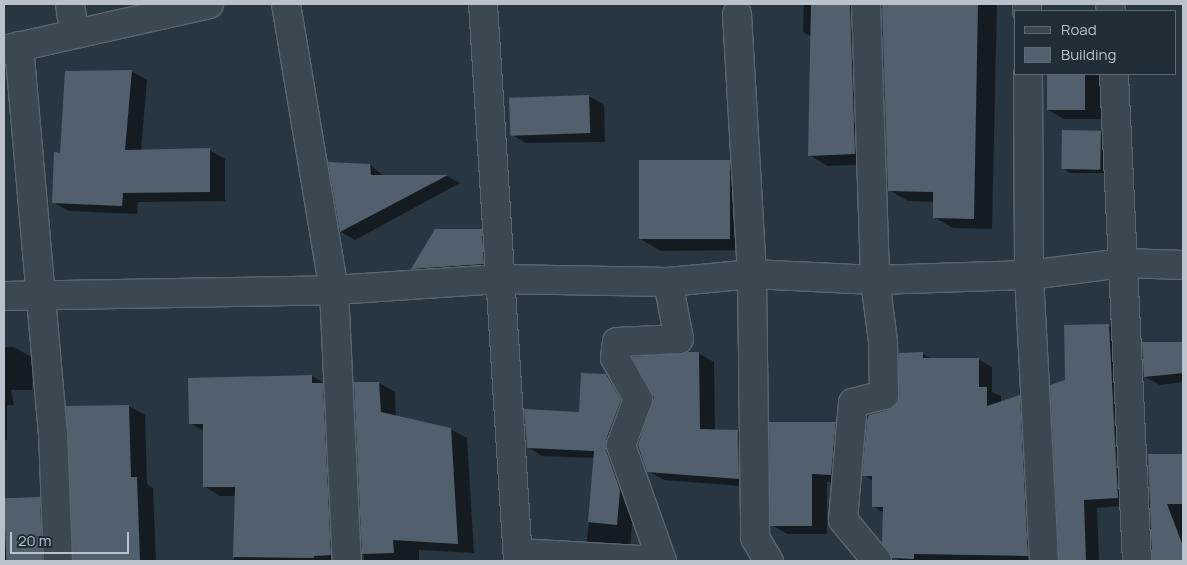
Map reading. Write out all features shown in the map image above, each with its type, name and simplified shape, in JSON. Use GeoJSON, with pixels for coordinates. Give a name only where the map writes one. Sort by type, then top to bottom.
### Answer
{"type":"FeatureCollection","features":[{"type":"Feature","properties":{"kind":"street"},"geometry":{"type":"LineString","coordinates":[[70,4],[74,32]]}},
{"type":"Feature","properties":{"kind":"street"},"geometry":{"type":"LineString","coordinates":[[58,561],[42,295],[12,48],[74,32],[209,4]]}},
{"type":"Feature","properties":{"kind":"street"},"geometry":{"type":"LineString","coordinates":[[286,4],[334,290],[347,561]]}},
{"type":"Feature","properties":{"kind":"street"},"geometry":{"type":"LineString","coordinates":[[483,4],[518,557],[657,561]]}},
{"type":"Feature","properties":{"kind":"street"},"geometry":{"type":"LineString","coordinates":[[866,4],[875,280],[883,342],[884,395],[853,403],[843,520],[877,561]]}},
{"type":"Feature","properties":{"kind":"street"},"geometry":{"type":"LineString","coordinates":[[736,14],[752,274],[755,538],[769,561]]}},
{"type":"Feature","properties":{"kind":"street"},"geometry":{"type":"LineString","coordinates":[[1028,75],[1029,275],[1044,561]]}},
{"type":"Feature","properties":{"kind":"street"},"geometry":{"type":"LineString","coordinates":[[1114,75],[1137,561]]}},
{"type":"Feature","properties":{"kind":"street"},"geometry":{"type":"LineString","coordinates":[[4,296],[334,290],[500,279],[668,282],[752,274],[875,280],[1029,275],[1124,264],[1183,265]]}},
{"type":"Feature","properties":{"kind":"street"},"geometry":{"type":"LineString","coordinates":[[662,561],[621,445],[638,399],[615,358],[617,342],[679,339],[668,282]]}},
{"type":"Feature","properties":{"kind":"building"},"geometry":{"type":"Polygon","coordinates":[[[811,4],[850,4],[855,154],[808,156],[811,4]]]}},
{"type":"Feature","properties":{"kind":"building"},"geometry":{"type":"Polygon","coordinates":[[[882,4],[978,4],[974,219],[933,218],[933,192],[888,191],[882,4]]]}},
{"type":"Feature","properties":{"kind":"building"},"geometry":{"type":"Polygon","coordinates":[[[132,70],[125,150],[210,148],[210,192],[123,193],[122,206],[52,203],[54,152],[60,153],[65,71],[132,70]]]}},
{"type":"Feature","properties":{"kind":"building"},"geometry":{"type":"Polygon","coordinates":[[[1047,75],[1085,75],[1085,110],[1047,110],[1047,75]]]}},
{"type":"Feature","properties":{"kind":"building"},"geometry":{"type":"Polygon","coordinates":[[[589,95],[590,133],[510,136],[509,98],[589,95]]]}},
{"type":"Feature","properties":{"kind":"building"},"geometry":{"type":"Polygon","coordinates":[[[1062,130],[1101,131],[1100,170],[1061,169],[1062,130]]]}},
{"type":"Feature","properties":{"kind":"building"},"geometry":{"type":"Polygon","coordinates":[[[639,160],[730,160],[730,239],[639,239],[639,160]]]}},
{"type":"Feature","properties":{"kind":"building"},"geometry":{"type":"Polygon","coordinates":[[[328,162],[370,164],[371,175],[448,175],[340,232],[328,162]]]}},
{"type":"Feature","properties":{"kind":"building"},"geometry":{"type":"Polygon","coordinates":[[[435,229],[482,229],[484,264],[411,269],[435,229]]]}},
{"type":"Feature","properties":{"kind":"building"},"geometry":{"type":"Polygon","coordinates":[[[1109,324],[1118,498],[1084,500],[1086,561],[1059,561],[1050,385],[1065,380],[1064,325],[1109,324]]]}},
{"type":"Feature","properties":{"kind":"building"},"geometry":{"type":"Polygon","coordinates":[[[1142,342],[1183,342],[1183,373],[1144,377],[1142,342]]]}},
{"type":"Feature","properties":{"kind":"building"},"geometry":{"type":"Polygon","coordinates":[[[699,352],[700,429],[738,430],[739,479],[647,472],[638,445],[654,397],[632,357],[699,352]]]}},
{"type":"Feature","properties":{"kind":"building"},"geometry":{"type":"Polygon","coordinates":[[[923,352],[923,358],[979,358],[979,387],[987,387],[987,406],[1020,395],[1028,556],[914,554],[914,559],[892,558],[882,543],[883,507],[872,507],[872,476],[862,476],[867,422],[869,415],[888,410],[898,402],[899,353],[923,352]]]}},
{"type":"Feature","properties":{"kind":"building"},"geometry":{"type":"Polygon","coordinates":[[[581,373],[606,374],[621,400],[606,440],[606,450],[620,490],[617,525],[588,522],[594,451],[527,448],[524,409],[579,412],[581,373]]]}},
{"type":"Feature","properties":{"kind":"building"},"geometry":{"type":"Polygon","coordinates":[[[312,375],[312,383],[323,383],[331,555],[314,556],[314,558],[233,557],[235,487],[203,487],[203,424],[189,424],[188,378],[312,375]]]}},
{"type":"Feature","properties":{"kind":"building"},"geometry":{"type":"Polygon","coordinates":[[[354,382],[379,382],[381,412],[451,428],[458,544],[393,540],[394,553],[362,554],[354,382]]]}},
{"type":"Feature","properties":{"kind":"building"},"geometry":{"type":"Polygon","coordinates":[[[129,405],[131,477],[137,477],[140,561],[73,561],[66,406],[129,405]]]}},
{"type":"Feature","properties":{"kind":"building"},"geometry":{"type":"Polygon","coordinates":[[[769,422],[836,422],[831,475],[812,474],[812,526],[770,526],[769,422]]]}},
{"type":"Feature","properties":{"kind":"building"},"geometry":{"type":"Polygon","coordinates":[[[1148,454],[1183,454],[1183,504],[1167,504],[1183,546],[1183,561],[1152,561],[1148,454]]]}},
{"type":"Feature","properties":{"kind":"building"},"geometry":{"type":"Polygon","coordinates":[[[40,497],[42,561],[6,561],[4,498],[40,497]]]}}]}
